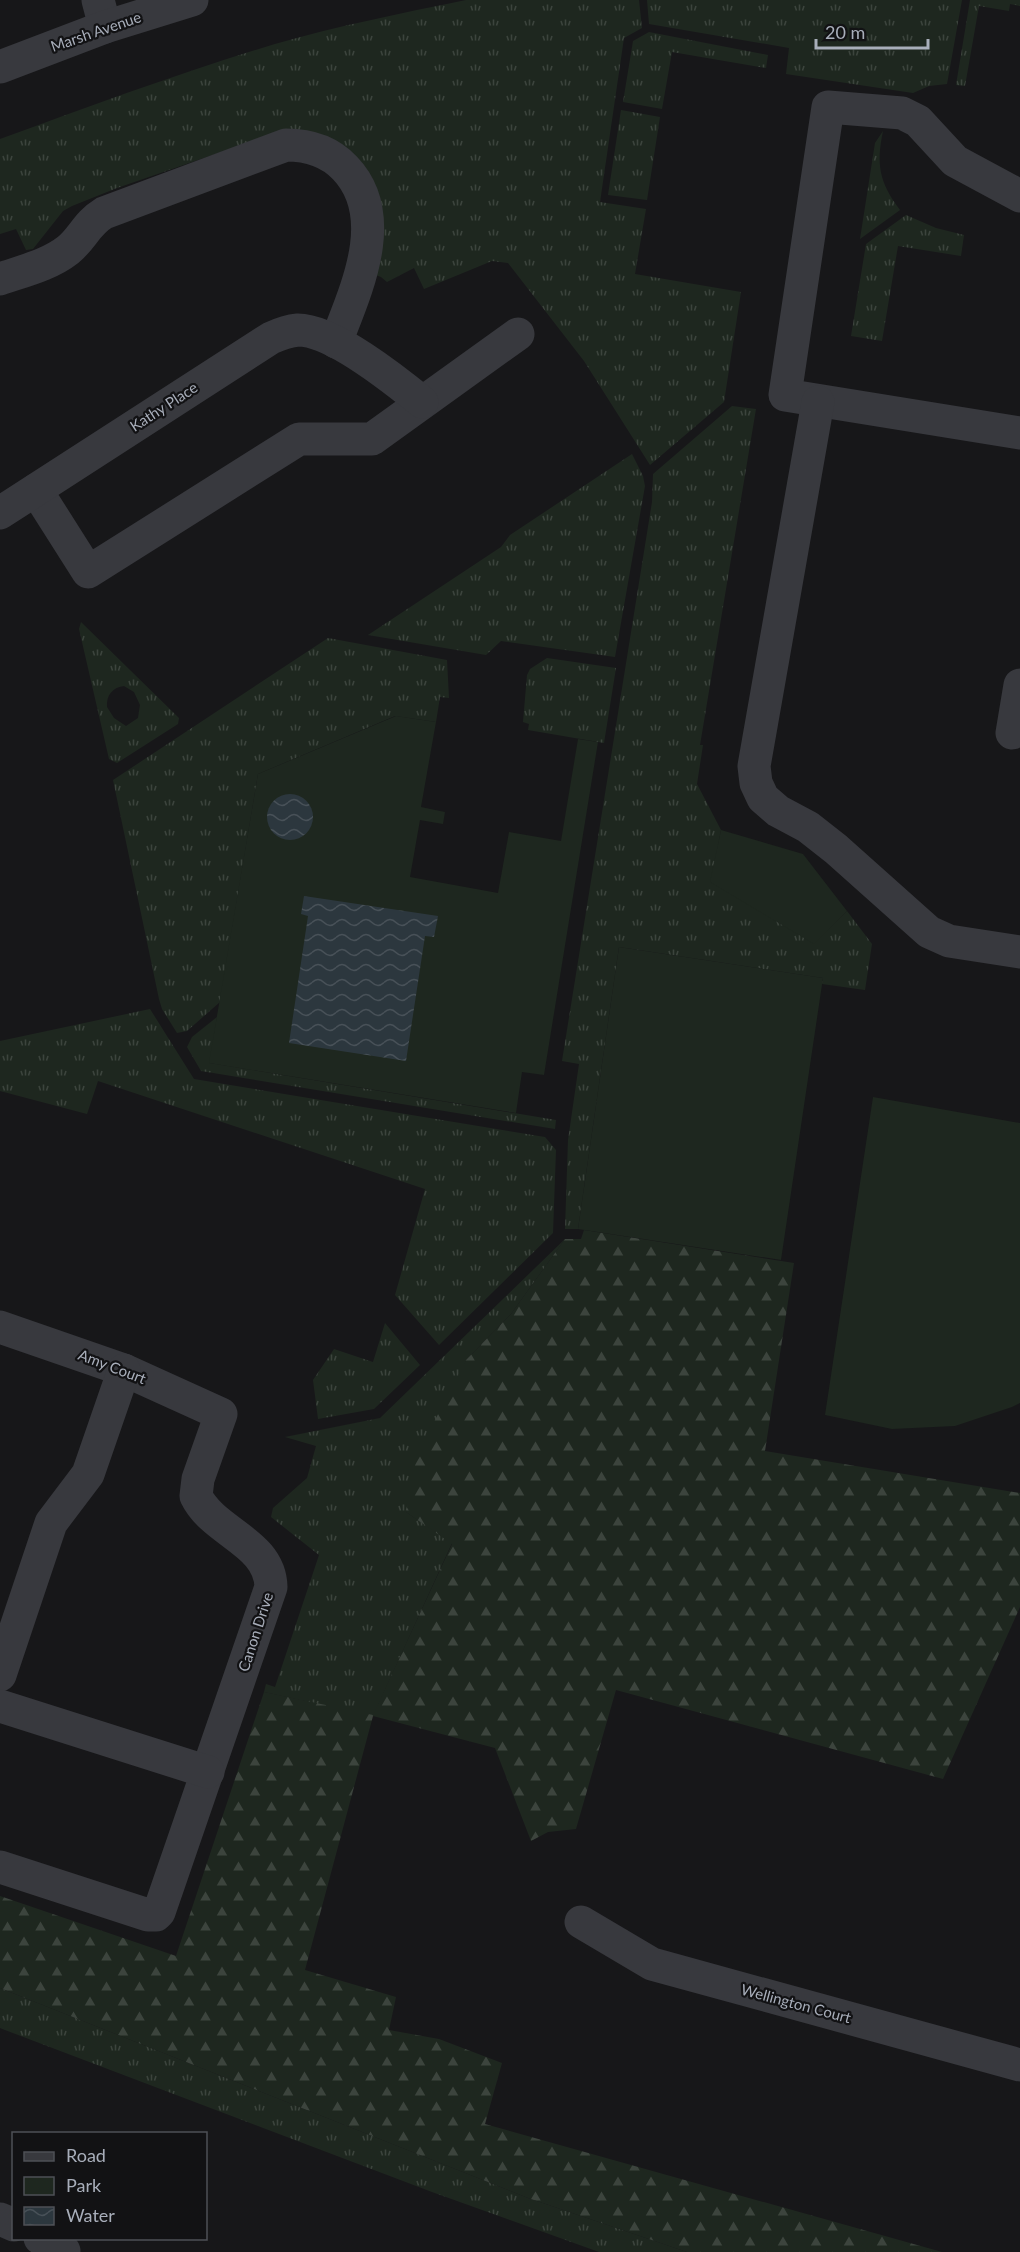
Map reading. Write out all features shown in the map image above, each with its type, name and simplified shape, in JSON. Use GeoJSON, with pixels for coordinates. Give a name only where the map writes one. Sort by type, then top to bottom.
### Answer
{"type":"FeatureCollection","features":[{"type":"Feature","properties":{"kind":"street","name":"Marsh Avenue"},"geometry":{"type":"LineString","coordinates":[[0,67],[101,14],[192,0]]}},
{"type":"Feature","properties":{"kind":"street"},"geometry":{"type":"LineString","coordinates":[[1020,196],[956,161],[918,121],[902,113],[828,106],[785,395],[1020,433]]}},
{"type":"Feature","properties":{"kind":"street"},"geometry":{"type":"LineString","coordinates":[[0,279],[57,258],[71,248],[92,220],[104,213],[286,145],[301,145],[330,155],[354,178],[364,199],[367,216],[361,277],[336,342]]}},
{"type":"Feature","properties":{"kind":"street","name":"Kathy Place"},"geometry":{"type":"LineString","coordinates":[[0,513],[271,338],[285,332],[299,330],[319,333],[395,380],[423,402]]}},
{"type":"Feature","properties":{"kind":"street"},"geometry":{"type":"LineString","coordinates":[[36,490],[88,572],[299,439],[372,439],[518,334]]}},
{"type":"Feature","properties":{"kind":"street"},"geometry":{"type":"LineString","coordinates":[[818,402],[754,766],[756,783],[763,798],[778,811],[808,827],[836,849],[929,932],[949,941],[1020,952]]}},
{"type":"Feature","properties":{"kind":"street"},"geometry":{"type":"LineString","coordinates":[[1012,733],[1020,684]]}},
{"type":"Feature","properties":{"kind":"street","name":"Amy Court"},"geometry":{"type":"LineString","coordinates":[[0,1327],[124,1370],[221,1414]]}},
{"type":"Feature","properties":{"kind":"street"},"geometry":{"type":"LineString","coordinates":[[0,1675],[51,1523],[88,1474],[124,1370]]}},
{"type":"Feature","properties":{"kind":"street","name":"Canon Drive"},"geometry":{"type":"LineString","coordinates":[[0,1867],[148,1915],[156,1915],[162,1906],[271,1587],[271,1574],[266,1563],[205,1510],[196,1496],[198,1479],[221,1414]]}},
{"type":"Feature","properties":{"kind":"street"},"geometry":{"type":"LineString","coordinates":[[0,1706],[208,1772]]}},
{"type":"Feature","properties":{"kind":"street","name":"Wellington Court"},"geometry":{"type":"LineString","coordinates":[[581,1922],[652,1964],[1020,2065]]}},
{"type":"Feature","properties":{"kind":"green space"},"geometry":{"type":"Polygon","coordinates":[[[466,0],[639,0],[642,28],[624,38],[600,202],[646,209],[635,274],[741,292],[724,402],[650,465],[584,361],[508,263],[492,261],[424,289],[414,268],[387,282],[373,274],[380,208],[285,130],[117,188],[72,206],[63,211],[33,249],[26,250],[16,229],[0,234],[0,139],[171,78],[275,44],[466,0]]]}},
{"type":"Feature","properties":{"kind":"green space"},"geometry":{"type":"Polygon","coordinates":[[[647,0],[962,0],[947,84],[929,86],[913,93],[786,74],[789,48],[649,24],[647,0]]]}},
{"type":"Feature","properties":{"kind":"green space"},"geometry":{"type":"Polygon","coordinates":[[[970,0],[1020,0],[1020,6],[1010,4],[1009,11],[979,6],[965,86],[956,85],[970,0]]]}},
{"type":"Feature","properties":{"kind":"green space"},"geometry":{"type":"Polygon","coordinates":[[[649,32],[768,55],[766,68],[672,52],[662,109],[623,102],[633,41],[649,32]]]}},
{"type":"Feature","properties":{"kind":"green space"},"geometry":{"type":"Polygon","coordinates":[[[621,110],[660,117],[647,200],[608,195],[621,110]]]}},
{"type":"Feature","properties":{"kind":"green space"},"geometry":{"type":"Polygon","coordinates":[[[883,131],[880,153],[881,172],[900,210],[860,239],[875,143],[883,131]]]}},
{"type":"Feature","properties":{"kind":"green space"},"geometry":{"type":"Polygon","coordinates":[[[906,215],[936,228],[964,235],[961,256],[898,246],[882,341],[851,336],[866,244],[906,215]]]}},
{"type":"Feature","properties":{"kind":"green space"},"geometry":{"type":"Polygon","coordinates":[[[732,406],[756,409],[700,745],[703,745],[697,784],[721,830],[711,882],[814,943],[847,911],[872,944],[865,990],[822,984],[823,978],[619,947],[578,1229],[565,1229],[568,1140],[579,1064],[562,1061],[652,502],[653,474],[732,406]]]}},
{"type":"Feature","properties":{"kind":"green space"},"geometry":{"type":"Polygon","coordinates":[[[632,454],[643,476],[645,486],[615,657],[501,641],[486,655],[368,635],[501,547],[510,535],[632,454]]]}},
{"type":"Feature","properties":{"kind":"green space"},"geometry":{"type":"Polygon","coordinates":[[[81,622],[179,718],[178,724],[117,763],[109,759],[79,629],[81,622]],[[124,686],[120,687],[111,692],[108,699],[107,707],[114,718],[126,726],[138,718],[140,705],[134,692],[124,686]]]}},
{"type":"Feature","properties":{"kind":"green space"},"geometry":{"type":"Polygon","coordinates":[[[328,638],[447,660],[449,698],[440,697],[436,722],[395,716],[258,774],[220,1002],[187,1031],[177,1033],[162,1009],[159,999],[113,780],[328,638]]]}},
{"type":"Feature","properties":{"kind":"green space"},"geometry":{"type":"Polygon","coordinates":[[[547,658],[616,668],[604,743],[528,730],[529,724],[523,722],[527,675],[530,669],[547,658]]]}},
{"type":"Feature","properties":{"kind":"green space"},"geometry":{"type":"Polygon","coordinates":[[[396,716],[436,722],[421,807],[445,812],[443,824],[420,820],[410,877],[498,893],[509,832],[561,841],[578,739],[598,742],[544,1075],[522,1072],[516,1113],[209,1063],[258,774],[396,716]]]}},
{"type":"Feature","properties":{"kind":"green space"},"geometry":{"type":"Polygon","coordinates":[[[721,830],[803,854],[847,911],[814,944],[710,882],[721,830]]]}},
{"type":"Feature","properties":{"kind":"green space"},"geometry":{"type":"Polygon","coordinates":[[[619,947],[823,978],[781,1260],[578,1229],[619,947]]]}},
{"type":"Feature","properties":{"kind":"green space"},"geometry":{"type":"Polygon","coordinates":[[[150,1009],[194,1079],[545,1137],[556,1150],[553,1233],[439,1345],[395,1295],[425,1189],[98,1081],[87,1114],[0,1091],[0,1041],[150,1009]]]}},
{"type":"Feature","properties":{"kind":"green space"},"geometry":{"type":"Polygon","coordinates":[[[217,1017],[210,1063],[556,1120],[555,1129],[201,1071],[187,1047],[192,1037],[217,1017]]]}},
{"type":"Feature","properties":{"kind":"green space"},"geometry":{"type":"Polygon","coordinates":[[[873,1097],[1020,1123],[1020,1403],[1012,1407],[955,1426],[892,1429],[825,1415],[873,1097]]]}},
{"type":"Feature","properties":{"kind":"green space"},"geometry":{"type":"Polygon","coordinates":[[[584,1230],[794,1263],[765,1451],[1020,1493],[1020,1607],[943,1779],[616,1690],[576,1829],[548,1832],[531,1841],[495,1748],[373,1716],[305,1970],[396,1997],[389,2030],[439,2039],[502,2063],[485,2124],[942,2252],[687,2252],[528,2198],[0,1988],[0,1896],[176,1956],[264,1692],[373,1715],[452,1544],[406,1512],[417,1455],[466,1360],[511,1314],[565,1239],[581,1239],[584,1230]]]}},
{"type":"Feature","properties":{"kind":"green space"},"geometry":{"type":"Polygon","coordinates":[[[565,1239],[511,1314],[466,1360],[406,1512],[452,1543],[373,1716],[264,1692],[266,1684],[275,1687],[319,1555],[271,1517],[273,1508],[307,1478],[316,1446],[285,1437],[380,1418],[565,1239]]]}},
{"type":"Feature","properties":{"kind":"green space"},"geometry":{"type":"Polygon","coordinates":[[[385,1323],[420,1365],[374,1409],[318,1419],[313,1380],[334,1349],[373,1362],[385,1323]]]}},
{"type":"Feature","properties":{"kind":"green space"},"geometry":{"type":"Polygon","coordinates":[[[0,1988],[528,2198],[687,2252],[599,2252],[432,2192],[5,2030],[0,2028],[0,1988]]]}},
{"type":"Feature","properties":{"kind":"water"},"geometry":{"type":"Polygon","coordinates":[[[290,794],[306,801],[313,817],[306,833],[290,840],[274,833],[267,817],[274,801],[290,794]]]}},
{"type":"Feature","properties":{"kind":"water"},"geometry":{"type":"Polygon","coordinates":[[[304,896],[438,916],[434,937],[425,936],[406,1061],[289,1043],[308,916],[301,914],[304,896]]]}}]}
